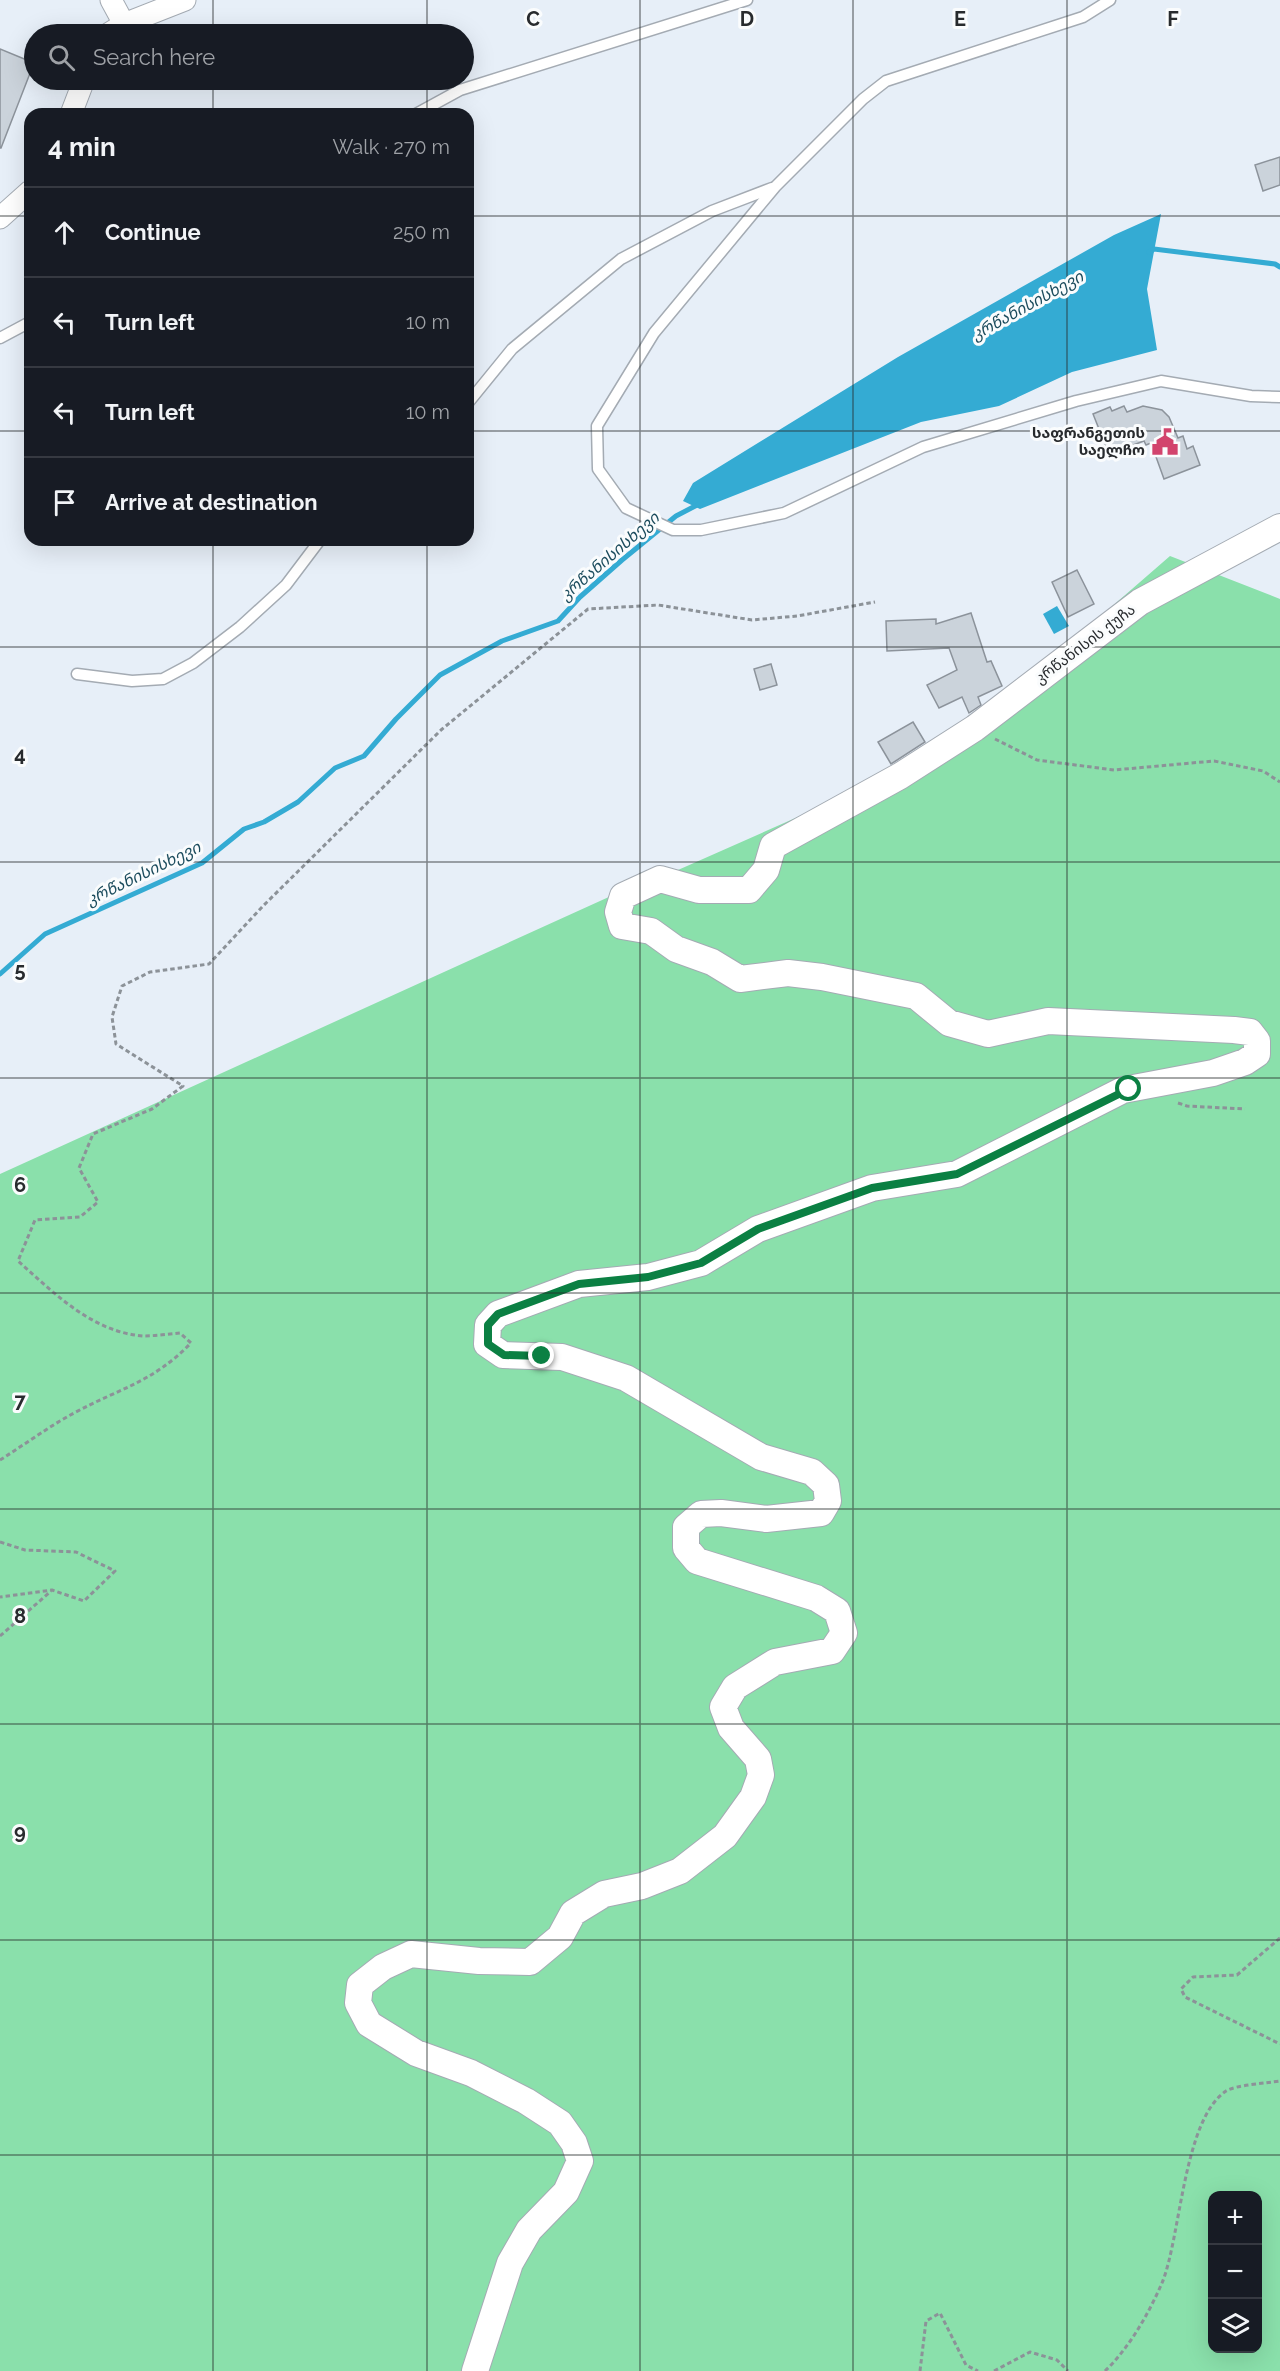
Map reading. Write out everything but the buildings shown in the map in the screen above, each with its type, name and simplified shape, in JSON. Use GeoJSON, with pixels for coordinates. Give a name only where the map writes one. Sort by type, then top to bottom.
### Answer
{"type":"FeatureCollection","features":[{"type":"Feature","properties":{"kind":"street"},"geometry":{"type":"LineString","coordinates":[[111,0],[115,24]]}},
{"type":"Feature","properties":{"kind":"street"},"geometry":{"type":"LineString","coordinates":[[128,24],[184,0]]}},
{"type":"Feature","properties":{"kind":"street"},"geometry":{"type":"LineString","coordinates":[[73,108],[80,90]]}},
{"type":"Feature","properties":{"kind":"street"},"geometry":{"type":"LineString","coordinates":[[0,218],[24,196]]}},
{"type":"Feature","properties":{"kind":"street","name":"კრწანისის ქუჩა"},"geometry":{"type":"LineString","coordinates":[[475,2371],[510,2263],[529,2230],[566,2192],[580,2161],[574,2143],[560,2123],[526,2101],[471,2073],[416,2053],[369,2024],[358,2003],[360,1985],[383,1967],[411,1954],[479,1961],[530,1962],[561,1937],[573,1913],[604,1894],[642,1886],[680,1871],[725,1836],[753,1797],[761,1774],[758,1759],[731,1728],[723,1707],[735,1687],[775,1662],[832,1651],[844,1632],[837,1611],[816,1598],[763,1584],[697,1561],[686,1548],[686,1527],[701,1514],[721,1513],[766,1519],[821,1513],[828,1501],[826,1485],[812,1472],[761,1457],[626,1378],[562,1357],[504,1355],[488,1344],[488,1325],[498,1314],[579,1284],[648,1277],[701,1263],[758,1229],[872,1188],[957,1174],[1123,1090],[1213,1073],[1245,1062],[1257,1054],[1257,1041],[1250,1032],[1048,1021],[988,1034],[949,1023],[916,996],[822,977],[788,973],[740,979],[712,962],[676,949],[651,931],[622,926],[618,912],[623,896],[660,879],[699,890],[749,890],[766,870],[772,846],[900,776],[975,728],[1140,602],[1280,527]]}},
{"type":"Feature","properties":{"kind":"lane"},"geometry":{"type":"LineString","coordinates":[[474,86],[747,0]]}},
{"type":"Feature","properties":{"kind":"lane"},"geometry":{"type":"LineString","coordinates":[[1110,0],[1083,17],[886,81],[863,99],[776,187],[654,333],[597,426],[598,469],[626,508],[673,530],[701,530],[784,513],[923,447],[1097,396],[1161,381],[1251,396],[1280,397]]}},
{"type":"Feature","properties":{"kind":"lane"},"geometry":{"type":"LineString","coordinates":[[428,108],[460,90]]}},
{"type":"Feature","properties":{"kind":"lane"},"geometry":{"type":"LineString","coordinates":[[474,396],[512,349],[621,259],[712,211],[776,187]]}},
{"type":"Feature","properties":{"kind":"lane"},"geometry":{"type":"LineString","coordinates":[[0,338],[24,325]]}},
{"type":"Feature","properties":{"kind":"lane"},"geometry":{"type":"LineString","coordinates":[[77,674],[132,681],[164,679],[193,663],[240,627],[286,585],[315,546]]}},
{"type":"Feature","properties":{"kind":"path"},"geometry":{"type":"LineString","coordinates":[[0,1460],[74,1413],[143,1382],[173,1361],[191,1343],[180,1333],[143,1336],[118,1331],[72,1309],[18,1261],[35,1220],[80,1217],[98,1202],[79,1168],[93,1134],[152,1108],[183,1086],[116,1044],[112,1017],[122,986],[150,972],[209,964],[264,905],[441,730],[588,609],[658,605],[752,620],[796,616],[875,602]]}},
{"type":"Feature","properties":{"kind":"path"},"geometry":{"type":"LineString","coordinates":[[975,728],[1036,760],[1114,770],[1214,761],[1263,771],[1280,782]]}},
{"type":"Feature","properties":{"kind":"path"},"geometry":{"type":"LineString","coordinates":[[1175,1102],[1187,1106],[1245,1109]]}},
{"type":"Feature","properties":{"kind":"path"},"geometry":{"type":"LineString","coordinates":[[0,1542],[25,1550],[76,1552],[115,1571],[84,1601],[52,1590],[0,1597]]}},
{"type":"Feature","properties":{"kind":"path"},"geometry":{"type":"LineString","coordinates":[[0,1636],[52,1590]]}},
{"type":"Feature","properties":{"kind":"path"},"geometry":{"type":"LineString","coordinates":[[1280,1938],[1237,1976],[1193,1977],[1180,1989],[1185,1997],[1280,2044]]}},
{"type":"Feature","properties":{"kind":"path"},"geometry":{"type":"LineString","coordinates":[[1105,2371],[1124,2353],[1162,2282],[1183,2184],[1207,2112],[1227,2090],[1280,2081]]}},
{"type":"Feature","properties":{"kind":"path"},"geometry":{"type":"LineString","coordinates":[[920,2371],[926,2321],[940,2313],[966,2365],[978,2371]]}},
{"type":"Feature","properties":{"kind":"path"},"geometry":{"type":"LineString","coordinates":[[994,2371],[1030,2352],[1057,2360],[1068,2371]]}},
{"type":"Feature","properties":{"kind":"green space"},"geometry":{"type":"Polygon","coordinates":[[[1170,556],[1280,599],[1280,2371],[0,2371],[0,1174],[611,896],[625,882],[641,873],[659,869],[678,870],[879,781],[996,707],[1170,556]]]}},
{"type":"Feature","properties":{"kind":"water"},"geometry":{"type":"Polygon","coordinates":[[[1161,214],[1147,289],[1157,350],[1072,372],[999,406],[921,422],[700,509],[683,501],[693,483],[898,357],[1114,235],[1161,214]]]}},
{"type":"Feature","properties":{"kind":"water"},"geometry":{"type":"Polygon","coordinates":[[[1057,606],[1069,626],[1054,634],[1043,614],[1057,606]]]}},
{"type":"Feature","properties":{"kind":"waterway","name":"კრწანისისხევი"},"geometry":{"type":"LineString","coordinates":[[1149,252],[1154,249],[1275,264],[1280,267]]}},
{"type":"Feature","properties":{"kind":"waterway","name":"კრწანისისხევი"},"geometry":{"type":"LineString","coordinates":[[0,974],[45,934],[202,863],[244,829],[264,822],[298,802],[335,768],[364,756],[396,719],[440,675],[502,641],[558,621],[580,597],[622,560],[676,516],[701,503]]}},
{"type":"Feature","properties":{"kind":"place","name":"საფრანგეთის საელჩო"},"geometry":{"type":"Point","coordinates":[1165,442]}},
{"type":"Feature","properties":{"kind":"route"},"geometry":{"type":"LineString","coordinates":[[542,1356],[504,1355],[488,1344],[488,1325],[498,1314],[579,1284],[648,1277],[701,1263],[758,1229],[872,1188],[957,1174],[1129,1089]]}}]}
